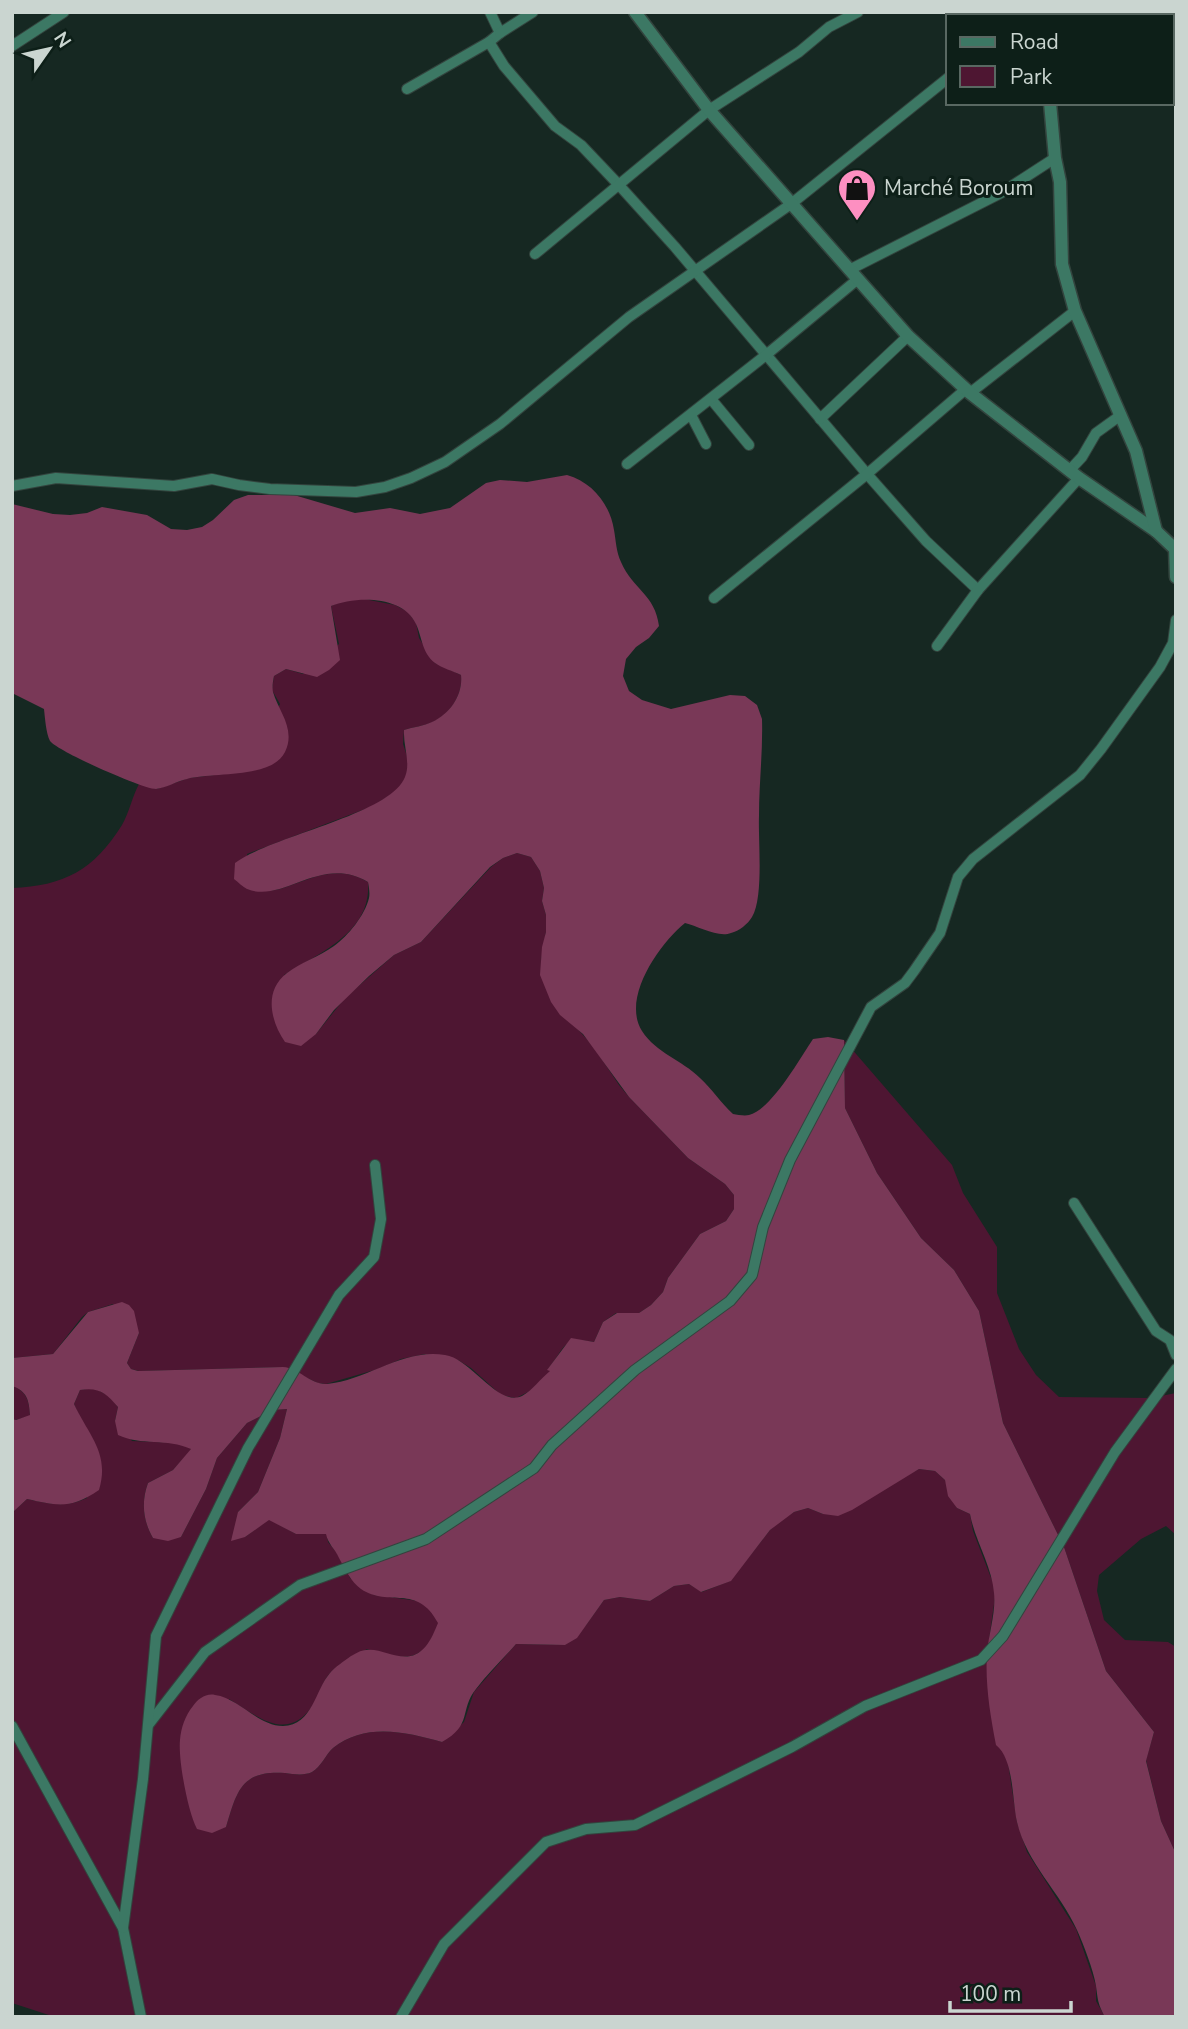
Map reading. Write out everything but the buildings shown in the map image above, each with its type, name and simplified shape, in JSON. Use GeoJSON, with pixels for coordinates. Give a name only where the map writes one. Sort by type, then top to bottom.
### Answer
{"type":"FeatureCollection","features":[{"type":"Feature","properties":{"kind":"street"},"geometry":{"type":"LineString","coordinates":[[12,46],[64,12]]}},
{"type":"Feature","properties":{"kind":"street"},"geometry":{"type":"LineString","coordinates":[[490,12],[500,33]]}},
{"type":"Feature","properties":{"kind":"street"},"geometry":{"type":"LineString","coordinates":[[408,89],[489,42],[533,12]]}},
{"type":"Feature","properties":{"kind":"street"},"geometry":{"type":"LineString","coordinates":[[635,12],[709,110],[908,336],[968,391],[1074,474],[1156,531],[1175,549],[1176,577]]}},
{"type":"Feature","properties":{"kind":"street"},"geometry":{"type":"LineString","coordinates":[[535,254],[709,110],[799,51],[829,27],[858,12]]}},
{"type":"Feature","properties":{"kind":"street"},"geometry":{"type":"LineString","coordinates":[[489,42],[504,66],[555,126],[581,145],[618,184],[926,541],[978,590]]}},
{"type":"Feature","properties":{"kind":"street"},"geometry":{"type":"LineString","coordinates":[[12,486],[56,478],[174,486],[212,479],[270,489],[356,492],[385,487],[411,478],[445,462],[472,444],[629,317],[791,204],[946,80]]}},
{"type":"Feature","properties":{"kind":"street"},"geometry":{"type":"LineString","coordinates":[[1050,105],[1060,182],[1062,264],[1075,311],[1136,451],[1156,531]]}},
{"type":"Feature","properties":{"kind":"street"},"geometry":{"type":"LineString","coordinates":[[627,464],[766,355],[854,274],[1001,193],[1055,158]]}},
{"type":"Feature","properties":{"kind":"street"},"geometry":{"type":"LineString","coordinates":[[714,598],[968,391],[1075,311]]}},
{"type":"Feature","properties":{"kind":"street"},"geometry":{"type":"LineString","coordinates":[[820,419],[908,336]]}},
{"type":"Feature","properties":{"kind":"street"},"geometry":{"type":"LineString","coordinates":[[711,399],[744,429],[749,445]]}},
{"type":"Feature","properties":{"kind":"street"},"geometry":{"type":"LineString","coordinates":[[691,415],[706,444]]}},
{"type":"Feature","properties":{"kind":"street"},"geometry":{"type":"LineString","coordinates":[[937,646],[978,590],[1074,474],[1096,433],[1121,415]]}},
{"type":"Feature","properties":{"kind":"street"},"geometry":{"type":"LineString","coordinates":[[149,1724],[205,1652],[300,1585],[426,1539],[534,1468],[552,1445],[635,1370],[730,1301],[752,1275],[763,1227],[790,1160],[871,1007],[905,983],[914,971],[940,933],[958,877],[973,859],[1080,775],[1101,749],[1160,667],[1173,643],[1176,620]]}},
{"type":"Feature","properties":{"kind":"street"},"geometry":{"type":"LineString","coordinates":[[123,1928],[149,1724],[156,1636],[248,1448],[339,1295],[374,1257],[381,1219],[375,1164]]}},
{"type":"Feature","properties":{"kind":"street"},"geometry":{"type":"LineString","coordinates":[[1074,1203],[1156,1331],[1170,1340],[1176,1355]]}},
{"type":"Feature","properties":{"kind":"street"},"geometry":{"type":"LineString","coordinates":[[401,2017],[444,1944],[546,1842],[586,1829],[635,1825],[792,1747],[865,1706],[981,1660],[1003,1636],[1115,1452],[1176,1369]]}},
{"type":"Feature","properties":{"kind":"street"},"geometry":{"type":"LineString","coordinates":[[12,1726],[123,1928],[141,2017]]}},
{"type":"Feature","properties":{"kind":"green space"},"geometry":{"type":"Polygon","coordinates":[[[359,598],[395,605],[408,612],[416,623],[419,638],[435,663],[461,675],[461,682],[458,696],[445,714],[426,725],[404,730],[403,744],[409,762],[406,777],[398,790],[373,806],[247,854],[247,889],[276,890],[334,873],[356,876],[368,882],[362,915],[353,928],[327,949],[284,975],[316,1034],[345,998],[394,955],[421,942],[491,867],[503,858],[517,853],[531,857],[540,871],[544,888],[542,901],[546,915],[546,932],[541,961],[573,1024],[593,1046],[629,1097],[688,1158],[725,1184],[734,1195],[734,1209],[726,1221],[700,1234],[668,1278],[663,1292],[651,1305],[639,1313],[616,1313],[603,1322],[594,1342],[570,1342],[548,1369],[551,1371],[530,1391],[516,1398],[501,1395],[458,1360],[425,1354],[401,1359],[378,1369],[326,1384],[283,1367],[139,1371],[131,1369],[127,1363],[139,1333],[113,1304],[88,1312],[82,1317],[53,1354],[12,1358],[12,888],[47,884],[76,873],[89,864],[122,825],[139,784],[157,789],[189,778],[249,771],[280,704],[272,690],[274,676],[286,669],[303,674],[339,644],[331,606],[359,598]]]}},
{"type":"Feature","properties":{"kind":"green space"},"geometry":{"type":"Polygon","coordinates":[[[844,1040],[952,1165],[963,1193],[997,1247],[997,1293],[1019,1349],[1036,1375],[1059,1397],[1151,1398],[1176,1393],[1176,1535],[1166,1526],[1141,1539],[1099,1575],[1097,1591],[1104,1620],[1125,1640],[1168,1642],[1176,1647],[1176,1854],[1161,1821],[1146,1760],[1154,1732],[1106,1671],[1064,1547],[1003,1423],[979,1311],[954,1270],[921,1238],[877,1173],[845,1108],[844,1040]]]}},
{"type":"Feature","properties":{"kind":"green space"},"geometry":{"type":"Polygon","coordinates":[[[12,1386],[26,1397],[30,1416],[12,1419],[12,1386]]]}},
{"type":"Feature","properties":{"kind":"green space"},"geometry":{"type":"Polygon","coordinates":[[[94,1388],[109,1396],[118,1407],[115,1421],[132,1441],[178,1443],[192,1449],[173,1470],[148,1483],[144,1511],[153,1538],[181,1537],[206,1489],[217,1458],[247,1423],[273,1410],[287,1409],[280,1438],[258,1492],[238,1512],[245,1537],[269,1519],[296,1534],[327,1534],[328,1542],[350,1578],[374,1595],[419,1601],[432,1610],[439,1623],[427,1645],[412,1656],[389,1655],[367,1649],[338,1666],[325,1679],[315,1702],[305,1715],[295,1722],[285,1725],[274,1723],[229,1699],[226,1827],[238,1793],[250,1779],[270,1773],[312,1772],[333,1748],[345,1740],[372,1732],[386,1732],[415,1735],[442,1742],[464,1722],[474,1692],[516,1644],[565,1645],[586,1625],[604,1600],[620,1597],[650,1601],[674,1586],[689,1584],[702,1592],[730,1581],[770,1530],[794,1512],[808,1508],[823,1514],[919,1469],[935,1471],[945,1480],[957,1508],[970,1514],[973,1531],[993,1583],[995,1597],[987,1654],[1017,1822],[1027,1852],[1076,1929],[1096,1986],[1096,2001],[1105,2017],[55,2017],[12,2003],[12,1513],[27,1499],[65,1504],[87,1498],[80,1418],[74,1404],[80,1390],[94,1388]]]}},
{"type":"Feature","properties":{"kind":"shaded area"},"geometry":{"type":"Polygon","coordinates":[[[567,475],[592,489],[604,503],[612,520],[621,562],[657,615],[659,626],[626,659],[623,676],[629,691],[642,700],[671,709],[730,695],[745,696],[757,705],[762,719],[759,883],[756,908],[748,922],[731,933],[714,933],[685,923],[675,932],[655,957],[640,988],[636,1003],[637,1018],[642,1031],[654,1045],[700,1078],[733,1114],[743,1115],[758,1111],[767,1103],[813,1039],[828,1037],[844,1040],[845,1108],[877,1173],[921,1238],[954,1270],[979,1311],[1003,1423],[1064,1547],[1106,1671],[1154,1732],[1146,1761],[1161,1821],[1176,1854],[1176,2017],[1105,2017],[1091,1965],[1077,1930],[1028,1851],[1017,1822],[1006,1760],[996,1745],[988,1699],[987,1652],[994,1608],[993,1583],[970,1514],[957,1508],[948,1496],[945,1480],[935,1471],[919,1469],[838,1516],[808,1508],[794,1512],[770,1530],[731,1581],[701,1592],[689,1584],[674,1586],[650,1601],[620,1597],[604,1600],[577,1638],[565,1645],[516,1644],[476,1689],[462,1723],[452,1736],[442,1742],[401,1733],[372,1732],[345,1740],[333,1748],[312,1772],[270,1773],[250,1779],[238,1793],[226,1827],[212,1833],[197,1829],[182,1772],[182,1727],[197,1701],[205,1696],[224,1697],[265,1722],[283,1726],[293,1724],[307,1713],[330,1673],[351,1656],[373,1650],[404,1657],[419,1653],[426,1646],[438,1623],[421,1603],[382,1597],[361,1589],[354,1583],[326,1534],[296,1534],[269,1520],[245,1537],[231,1541],[238,1512],[258,1492],[280,1438],[287,1409],[273,1410],[247,1423],[217,1458],[206,1489],[181,1537],[168,1541],[153,1538],[145,1518],[144,1497],[148,1483],[173,1470],[191,1449],[118,1435],[115,1421],[118,1407],[102,1392],[80,1390],[74,1404],[100,1455],[102,1477],[99,1490],[80,1500],[64,1504],[27,1499],[12,1513],[12,1419],[30,1415],[26,1397],[12,1386],[12,1358],[53,1354],[88,1312],[122,1302],[129,1305],[134,1311],[139,1333],[127,1363],[131,1369],[138,1371],[283,1367],[321,1384],[327,1384],[357,1377],[415,1356],[445,1355],[455,1358],[503,1395],[513,1398],[526,1394],[550,1371],[547,1370],[571,1338],[594,1342],[603,1322],[617,1313],[639,1313],[651,1305],[663,1292],[668,1278],[700,1234],[726,1221],[734,1209],[734,1195],[725,1184],[688,1158],[629,1097],[583,1034],[560,1015],[551,1002],[540,975],[546,932],[546,915],[542,901],[544,888],[540,871],[531,857],[517,853],[490,867],[421,942],[394,955],[369,976],[334,1010],[316,1034],[301,1046],[285,1042],[280,1034],[272,1007],[272,997],[279,980],[328,950],[350,931],[367,905],[368,882],[351,875],[334,873],[261,892],[247,889],[234,879],[235,863],[275,843],[355,814],[377,803],[395,790],[405,777],[407,760],[404,730],[426,725],[445,714],[458,696],[461,682],[461,675],[431,659],[410,614],[378,600],[353,601],[331,606],[340,660],[317,677],[286,669],[274,676],[273,692],[288,728],[288,744],[278,761],[255,771],[187,779],[156,789],[135,783],[56,746],[49,738],[44,709],[12,693],[12,504],[53,514],[70,515],[87,513],[102,507],[147,515],[171,529],[187,530],[202,527],[234,500],[248,495],[294,495],[355,513],[390,508],[420,514],[450,508],[486,483],[500,480],[527,482],[567,475]]]}},
{"type":"Feature","properties":{"kind":"place","name":"Marché Boroum"},"geometry":{"type":"Point","coordinates":[857,222]}}]}
